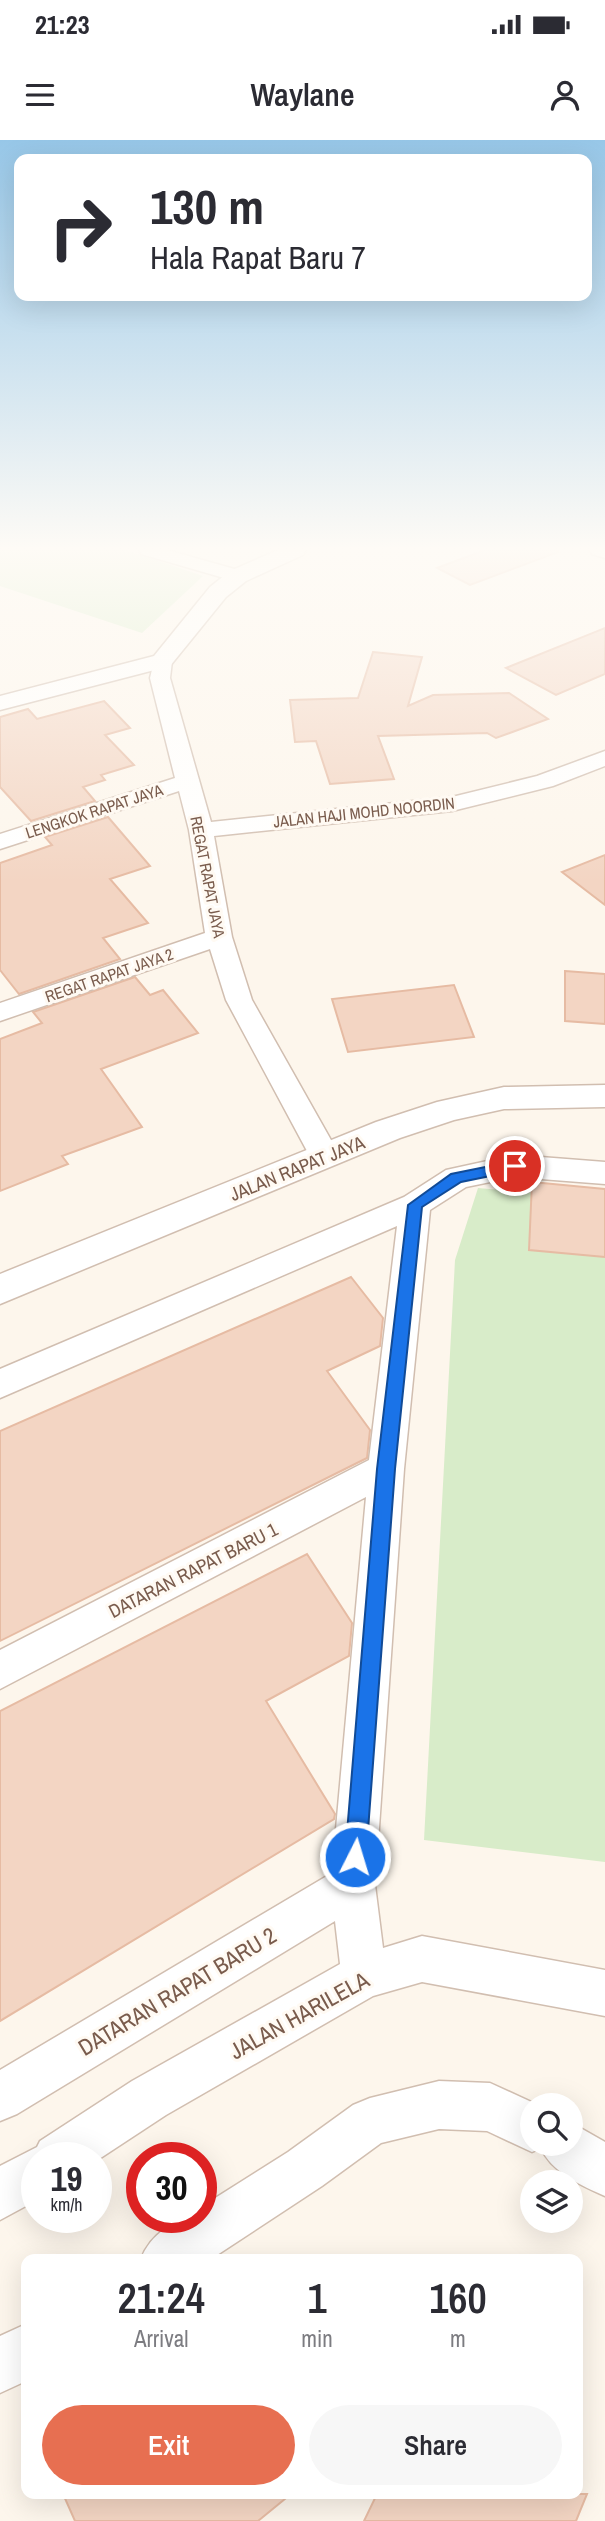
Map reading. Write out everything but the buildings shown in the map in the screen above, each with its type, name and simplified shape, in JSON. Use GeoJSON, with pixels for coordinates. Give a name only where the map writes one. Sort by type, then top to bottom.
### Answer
{"type":"FeatureCollection","features":[{"type":"Feature","properties":{"kind":"street"},"geometry":{"type":"LineString","coordinates":[[0,703],[162,662]]}},
{"type":"Feature","properties":{"kind":"street","name":"REGAT RAPAT JAYA"},"geometry":{"type":"LineString","coordinates":[[162,662],[160,678],[201,830],[219,937],[239,1000],[325,1156]]}},
{"type":"Feature","properties":{"kind":"street","name":"JALAN HAJI MOHD NOORDIN"},"geometry":{"type":"LineString","coordinates":[[201,830],[452,804],[545,781],[605,758]]}},
{"type":"Feature","properties":{"kind":"street","name":"LENGKOK RAPAT JAYA"},"geometry":{"type":"LineString","coordinates":[[0,842],[188,781]]}},
{"type":"Feature","properties":{"kind":"street","name":"REGAT RAPAT JAYA 2"},"geometry":{"type":"LineString","coordinates":[[0,1012],[219,937]]}},
{"type":"Feature","properties":{"kind":"street","name":"JALAN RAPAT JAYA"},"geometry":{"type":"LineString","coordinates":[[0,1290],[325,1156],[449,1110],[504,1097],[605,1096]]}},
{"type":"Feature","properties":{"kind":"street"},"geometry":{"type":"LineString","coordinates":[[0,1384],[415,1205],[457,1178],[515,1166],[605,1173]]}},
{"type":"Feature","properties":{"kind":"street"},"geometry":{"type":"LineString","coordinates":[[364,1976],[353,1885],[386,1469],[415,1205]]}},
{"type":"Feature","properties":{"kind":"street","name":"DATARAN RAPAT BARU 1"},"geometry":{"type":"LineString","coordinates":[[0,1670],[386,1469]]}},
{"type":"Feature","properties":{"kind":"street","name":"DATARAN RAPAT BARU 2"},"geometry":{"type":"LineString","coordinates":[[0,2097],[353,1885]]}},
{"type":"Feature","properties":{"kind":"street","name":"JALAN HARILELA"},"geometry":{"type":"LineString","coordinates":[[82,2142],[149,2098],[364,1976],[422,1959],[605,1993]]}},
{"type":"Feature","properties":{"kind":"street"},"geometry":{"type":"LineString","coordinates":[[174,2254],[305,2169],[370,2122],[439,2105],[490,2107],[520,2122]]}},
{"type":"Feature","properties":{"kind":"street"},"geometry":{"type":"LineString","coordinates":[[583,2156],[605,2171]]}},
{"type":"Feature","properties":{"kind":"street"},"geometry":{"type":"LineString","coordinates":[[0,2195],[21,2181]]}},
{"type":"Feature","properties":{"kind":"street"},"geometry":{"type":"LineString","coordinates":[[0,2367],[21,2353]]}},
{"type":"Feature","properties":{"kind":"green space"},"geometry":{"type":"Polygon","coordinates":[[[478,1188],[605,1199],[605,1862],[424,1840],[455,1260],[478,1188]]]}},
{"type":"Feature","properties":{"kind":"route"},"geometry":{"type":"LineString","coordinates":[[355,1857],[386,1469],[415,1205],[457,1178],[515,1166]]}}]}
